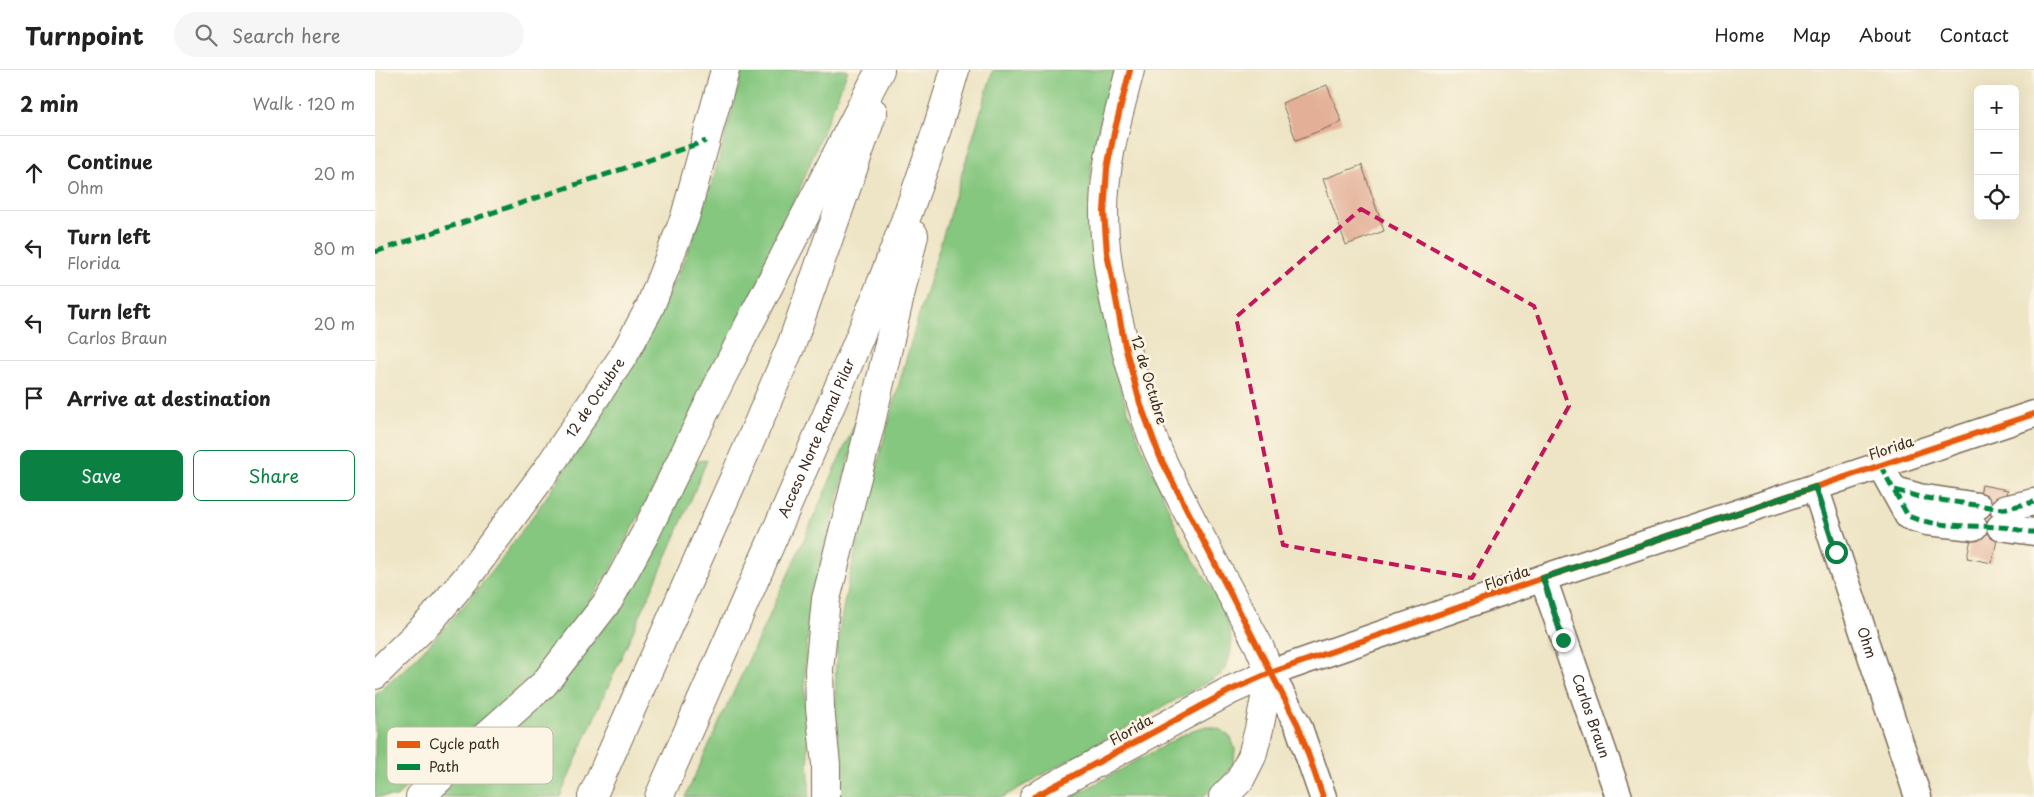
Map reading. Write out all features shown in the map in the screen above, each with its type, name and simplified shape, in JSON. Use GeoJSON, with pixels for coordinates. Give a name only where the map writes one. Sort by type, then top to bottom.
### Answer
{"type":"FeatureCollection","features":[{"type":"Feature","properties":{"kind":"main road","name":"12 de Octubre"},"geometry":{"type":"LineString","coordinates":[[375,675],[431,620],[468,576],[541,479],[624,355],[650,306],[685,217],[725,70]]}},
{"type":"Feature","properties":{"kind":"main road"},"geometry":{"type":"LineString","coordinates":[[495,727],[544,684],[609,600],[645,534],[721,380],[880,70]]}},
{"type":"Feature","properties":{"kind":"main road"},"geometry":{"type":"LineString","coordinates":[[592,797],[747,449],[792,343],[887,70]]}},
{"type":"Feature","properties":{"kind":"main road","name":"Acceso Norte Ramal Pilar"},"geometry":{"type":"LineString","coordinates":[[659,797],[836,395],[878,290],[939,124],[955,70]]}},
{"type":"Feature","properties":{"kind":"main road","name":"12 de Octubre"},"geometry":{"type":"LineString","coordinates":[[1130,70],[1107,169],[1104,212],[1107,253],[1125,346],[1140,402],[1160,456],[1259,646],[1270,673]]}},
{"type":"Feature","properties":{"kind":"main road"},"geometry":{"type":"LineString","coordinates":[[826,797],[826,764],[819,679],[826,599],[870,426],[939,124]]}},
{"type":"Feature","properties":{"kind":"main road"},"geometry":{"type":"LineString","coordinates":[[1223,797],[1240,780],[1252,756],[1270,673]]}},
{"type":"Feature","properties":{"kind":"main road","name":"Florida"},"geometry":{"type":"LineString","coordinates":[[1034,797],[1231,690],[1270,673]]}},
{"type":"Feature","properties":{"kind":"main road"},"geometry":{"type":"LineString","coordinates":[[420,797],[433,784]]}},
{"type":"Feature","properties":{"kind":"street","name":"Florida"},"geometry":{"type":"LineString","coordinates":[[1270,673],[1543,578],[2034,414]]}},
{"type":"Feature","properties":{"kind":"street"},"geometry":{"type":"LineString","coordinates":[[1880,465],[1908,516],[1927,522],[1976,517]]}},
{"type":"Feature","properties":{"kind":"street","name":"Ohm"},"geometry":{"type":"LineString","coordinates":[[1815,487],[1918,797]]}},
{"type":"Feature","properties":{"kind":"street"},"geometry":{"type":"LineString","coordinates":[[2034,502],[2002,518],[2034,532]]}},
{"type":"Feature","properties":{"kind":"street","name":"Carlos Braun"},"geometry":{"type":"LineString","coordinates":[[1543,578],[1619,797]]}},
{"type":"Feature","properties":{"kind":"street"},"geometry":{"type":"LineString","coordinates":[[1270,673],[1299,724],[1323,797]]}},
{"type":"Feature","properties":{"kind":"highlighted area"},"geometry":{"type":"Polygon","coordinates":[[[1361,209],[1534,306],[1569,406],[1472,578],[1283,545],[1236,317],[1361,209]]]}},
{"type":"Feature","properties":{"kind":"green space"},"geometry":{"type":"Polygon","coordinates":[[[743,70],[848,70],[787,220],[750,300],[612,568],[574,624],[532,676],[473,727],[387,727],[387,784],[408,784],[397,797],[375,797],[375,695],[423,651],[487,577],[566,469],[606,407],[643,343],[691,243],[713,179],[743,70]]]}},
{"type":"Feature","properties":{"kind":"green space"},"geometry":{"type":"Polygon","coordinates":[[[993,70],[1115,70],[1095,143],[1091,173],[1091,229],[1102,304],[1116,374],[1135,430],[1185,546],[1208,582],[1227,621],[1231,640],[1229,658],[1220,675],[1003,797],[840,797],[836,668],[839,631],[846,593],[897,390],[993,70]]]}},
{"type":"Feature","properties":{"kind":"green space"},"geometry":{"type":"Polygon","coordinates":[[[865,401],[824,550],[807,641],[805,700],[809,797],[685,797],[793,564],[865,401]]]}},
{"type":"Feature","properties":{"kind":"green space"},"geometry":{"type":"Polygon","coordinates":[[[707,460],[672,545],[560,797],[439,797],[451,784],[553,784],[553,727],[512,727],[555,690],[588,649],[619,605],[698,461],[707,460]]]}},
{"type":"Feature","properties":{"kind":"green space"},"geometry":{"type":"Polygon","coordinates":[[[1207,726],[1222,730],[1231,738],[1235,749],[1234,762],[1222,781],[1202,797],[1072,797],[1190,731],[1207,726]]]}},
{"type":"Feature","properties":{"kind":"building"},"geometry":{"type":"Polygon","coordinates":[[[1327,85],[1342,122],[1296,140],[1282,103],[1327,85]]]}},
{"type":"Feature","properties":{"kind":"building"},"geometry":{"type":"Polygon","coordinates":[[[1362,165],[1384,231],[1346,245],[1323,179],[1362,165]]]}},
{"type":"Feature","properties":{"kind":"building"},"geometry":{"type":"Polygon","coordinates":[[[1982,485],[2008,490],[1992,563],[1967,558],[1982,485]]]}},
{"type":"Feature","properties":{"kind":"marked path"},"geometry":{"type":"LineString","coordinates":[[375,252],[706,141]]}},
{"type":"Feature","properties":{"kind":"marked path"},"geometry":{"type":"LineString","coordinates":[[1880,465],[1908,516],[1942,524],[2004,527],[2034,532]]}},
{"type":"Feature","properties":{"kind":"marked path"},"geometry":{"type":"LineString","coordinates":[[1895,490],[1919,497],[2004,509],[2034,502]]}},
{"type":"Feature","properties":{"kind":"cycle path"},"geometry":{"type":"LineString","coordinates":[[1130,70],[1107,169],[1104,212],[1107,253],[1125,346],[1140,403],[1160,457],[1298,725],[1323,797]]}},
{"type":"Feature","properties":{"kind":"cycle path"},"geometry":{"type":"LineString","coordinates":[[1034,797],[1231,690],[1270,673],[1543,578],[2034,414]]}},
{"type":"Feature","properties":{"kind":"route"},"geometry":{"type":"LineString","coordinates":[[1563,640],[1543,578],[1815,487],[1836,552]]}}]}
